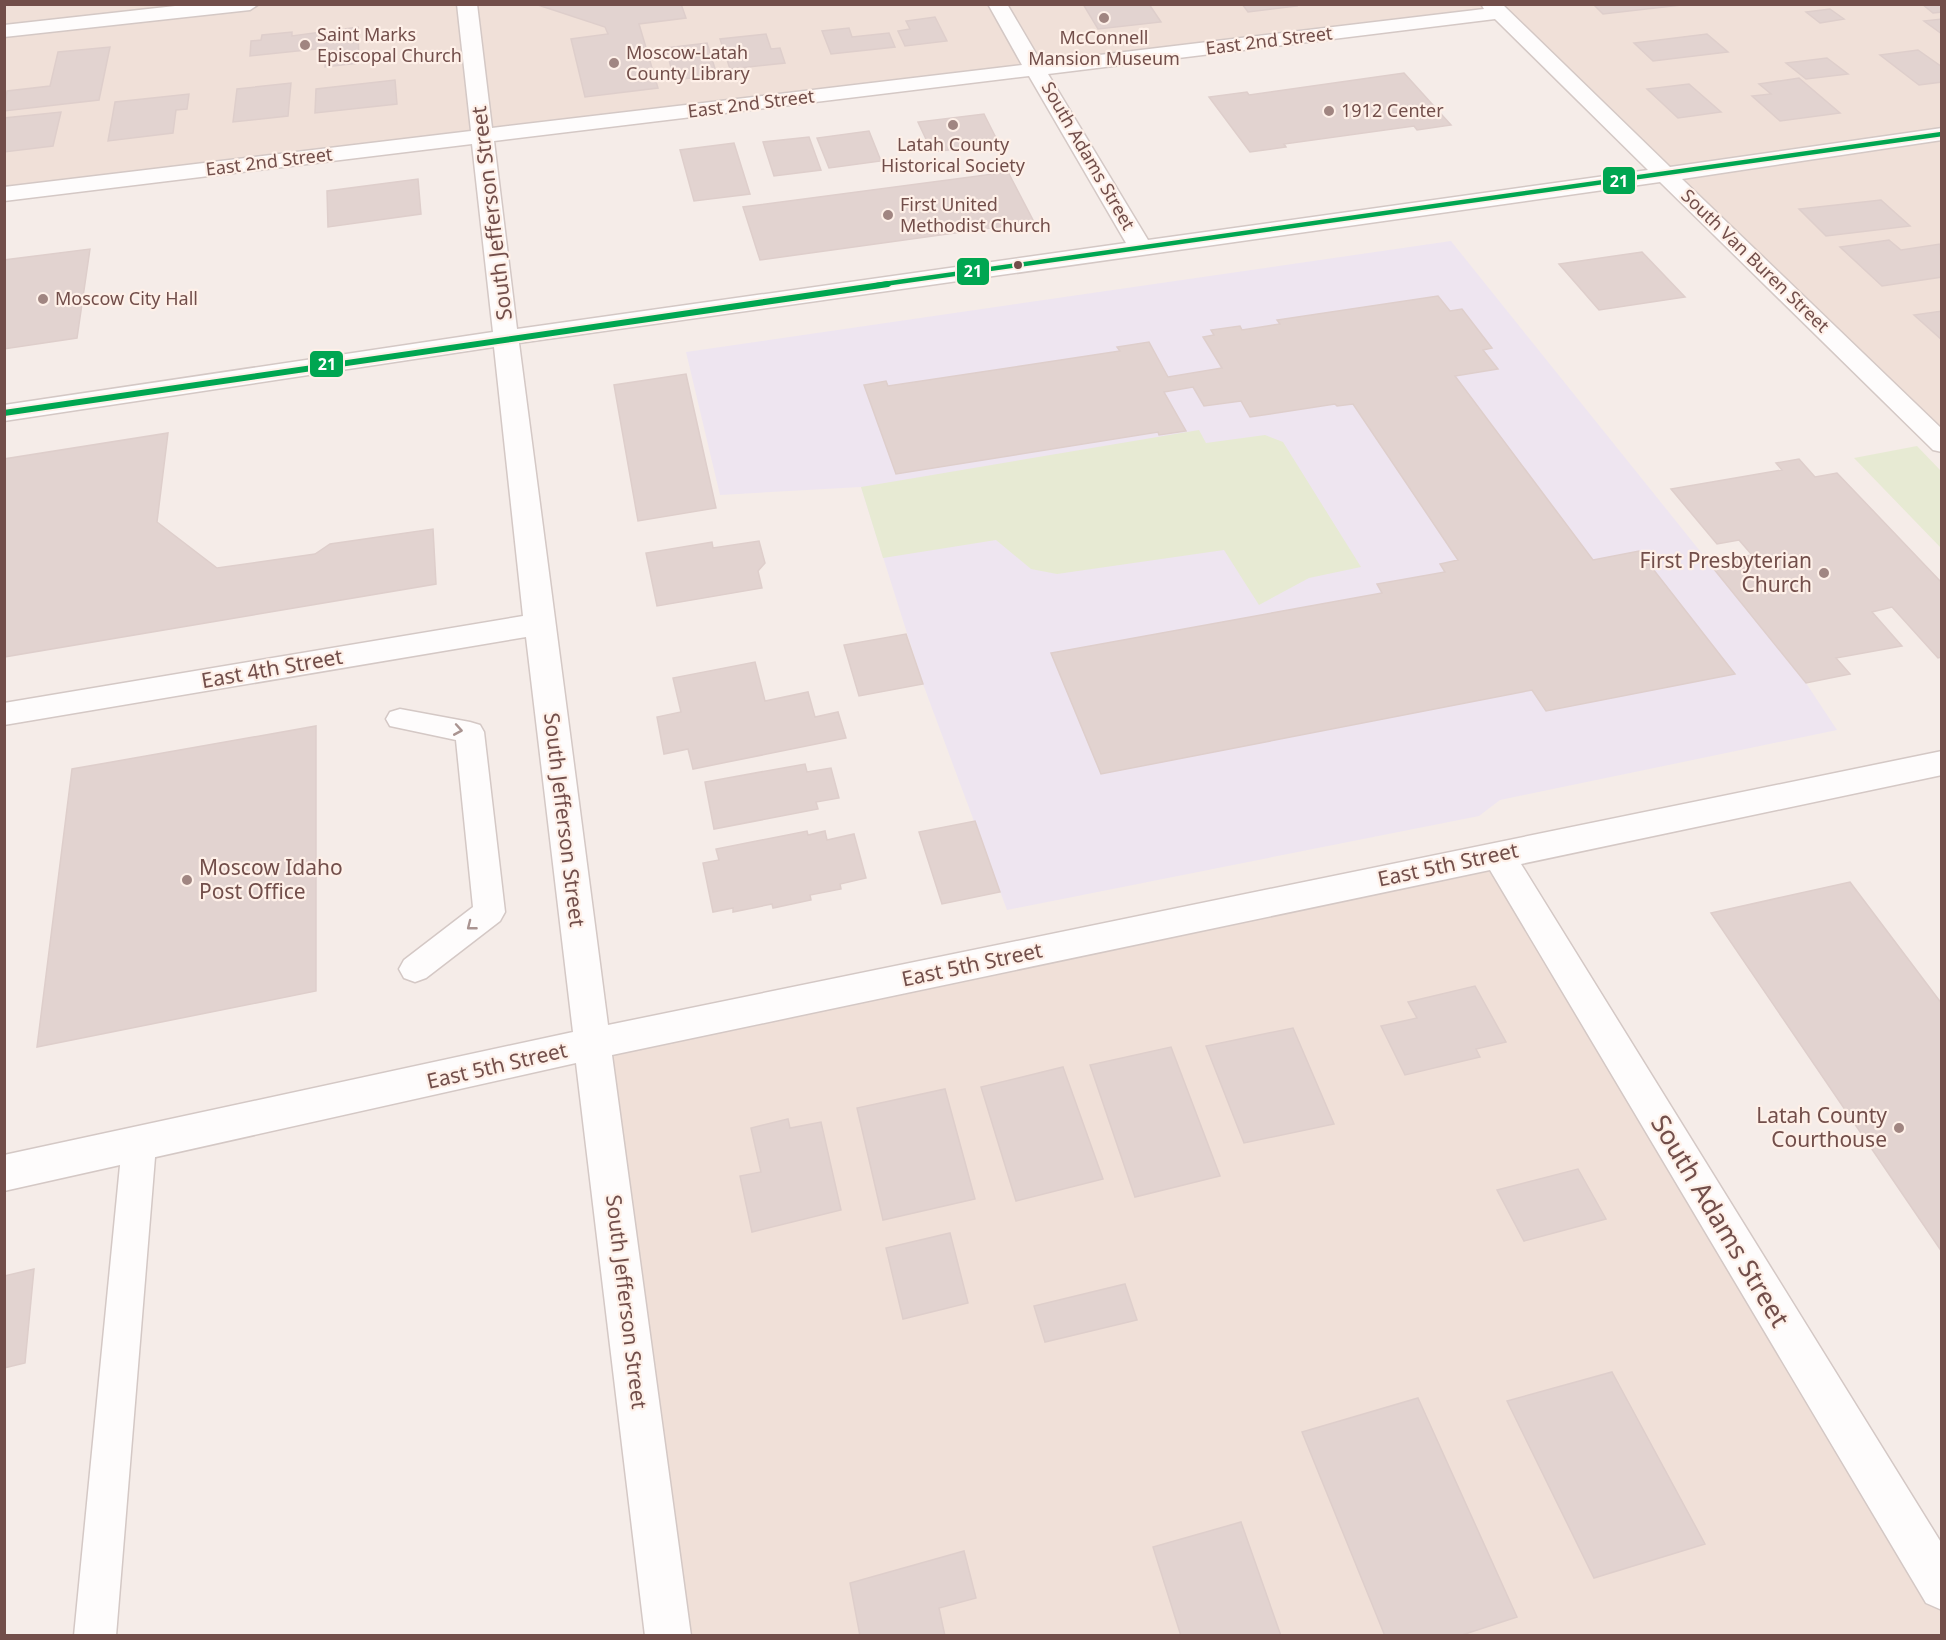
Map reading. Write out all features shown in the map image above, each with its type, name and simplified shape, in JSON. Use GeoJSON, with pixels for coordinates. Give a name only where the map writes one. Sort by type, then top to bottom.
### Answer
{"type":"FeatureCollection","features":[{"type":"Feature","properties":{"kind":"street"},"geometry":{"type":"LineString","coordinates":[[4,31],[250,4]]}},
{"type":"Feature","properties":{"kind":"street","name":"South Jefferson Street"},"geometry":{"type":"LineString","coordinates":[[467,4],[539,624],[668,1635]]}},
{"type":"Feature","properties":{"kind":"street","name":"South Adams Street"},"geometry":{"type":"LineString","coordinates":[[998,4],[1140,247]]}},
{"type":"Feature","properties":{"kind":"street","name":"East 2nd Street"},"geometry":{"type":"LineString","coordinates":[[4,194],[1037,69],[1494,9]]}},
{"type":"Feature","properties":{"kind":"street","name":"South Van Buren Street"},"geometry":{"type":"LineString","coordinates":[[1494,9],[1941,444]]}},
{"type":"Feature","properties":{"kind":"street"},"geometry":{"type":"LineString","coordinates":[[4,413],[507,338],[1140,247],[1667,175],[1941,134]]}},
{"type":"Feature","properties":{"kind":"street","name":"East 4th Street"},"geometry":{"type":"LineString","coordinates":[[4,714],[539,624]]}},
{"type":"Feature","properties":{"kind":"street","name":"East 5th Street"},"geometry":{"type":"LineString","coordinates":[[4,1173],[139,1146],[592,1044],[1941,763]]}},
{"type":"Feature","properties":{"kind":"street","name":"South Adams Street"},"geometry":{"type":"LineString","coordinates":[[1498,855],[1941,1587]]}},
{"type":"Feature","properties":{"kind":"lane"},"geometry":{"type":"LineString","coordinates":[[400,719],[470,732],[489,912],[415,969]]}},
{"type":"Feature","properties":{"kind":"lane"},"geometry":{"type":"LineString","coordinates":[[95,1635],[139,1146]]}},
{"type":"Feature","properties":{"kind":"shaded area"},"geometry":{"type":"Polygon","coordinates":[[[4,5],[1941,5],[1941,444],[1498,13],[5,193],[4,5]]]}},
{"type":"Feature","properties":{"kind":"shaded area"},"geometry":{"type":"Polygon","coordinates":[[[1451,241],[1806,683],[1837,730],[1500,800],[1479,816],[1007,910],[923,684],[861,487],[720,495],[686,352],[1451,241]]]}},
{"type":"Feature","properties":{"kind":"shaded area"},"geometry":{"type":"Polygon","coordinates":[[[1498,855],[1941,1588],[1941,1635],[668,1635],[592,1044],[1498,855]]]}},
{"type":"Feature","properties":{"kind":"green space"},"geometry":{"type":"Polygon","coordinates":[[[1199,430],[1206,443],[1265,435],[1283,442],[1361,567],[1309,578],[1259,605],[1224,550],[1057,574],[1031,569],[996,540],[883,558],[861,487],[1199,430]]]}},
{"type":"Feature","properties":{"kind":"green space"},"geometry":{"type":"Polygon","coordinates":[[[1917,446],[1941,471],[1941,548],[1854,458],[1917,446]]]}},
{"type":"Feature","properties":{"kind":"building","name":"Moscow-Latah County Library"},"geometry":{"type":"Polygon","coordinates":[[[535,4],[681,4],[686,18],[639,24],[658,88],[585,97],[571,39],[608,34],[605,27],[535,4]]]}},
{"type":"Feature","properties":{"kind":"building"},"geometry":{"type":"Polygon","coordinates":[[[1083,4],[1149,4],[1161,22],[1098,29],[1083,4]]]}},
{"type":"Feature","properties":{"kind":"building"},"geometry":{"type":"Polygon","coordinates":[[[1242,4],[1296,4],[1297,6],[1248,12],[1242,4]]]}},
{"type":"Feature","properties":{"kind":"building"},"geometry":{"type":"Polygon","coordinates":[[[1593,4],[1681,4],[1682,5],[1603,14],[1593,4]]]}},
{"type":"Feature","properties":{"kind":"building"},"geometry":{"type":"Polygon","coordinates":[[[1922,4],[1942,4],[1942,12],[1933,13],[1922,4]]]}},
{"type":"Feature","properties":{"kind":"building"},"geometry":{"type":"Polygon","coordinates":[[[1830,9],[1844,19],[1820,23],[1806,12],[1830,9]]]}},
{"type":"Feature","properties":{"kind":"building"},"geometry":{"type":"Polygon","coordinates":[[[935,17],[947,41],[905,46],[898,31],[910,29],[906,21],[935,17]]]}},
{"type":"Feature","properties":{"kind":"building"},"geometry":{"type":"Polygon","coordinates":[[[1942,19],[1942,34],[1924,21],[1942,19]]]}},
{"type":"Feature","properties":{"kind":"building","name":"Saint Marks Episcopal Church"},"geometry":{"type":"Polygon","coordinates":[[[358,27],[359,63],[325,67],[326,48],[250,56],[251,41],[261,40],[262,35],[292,32],[292,36],[358,27]]]}},
{"type":"Feature","properties":{"kind":"building"},"geometry":{"type":"Polygon","coordinates":[[[849,28],[852,37],[889,33],[895,47],[831,54],[822,31],[849,28]]]}},
{"type":"Feature","properties":{"kind":"building"},"geometry":{"type":"Polygon","coordinates":[[[766,34],[771,49],[780,48],[785,63],[730,69],[720,39],[766,34]]]}},
{"type":"Feature","properties":{"kind":"building"},"geometry":{"type":"Polygon","coordinates":[[[1707,34],[1728,52],[1653,61],[1634,43],[1707,34]]]}},
{"type":"Feature","properties":{"kind":"building"},"geometry":{"type":"Polygon","coordinates":[[[707,43],[717,75],[674,80],[666,48],[707,43]]]}},
{"type":"Feature","properties":{"kind":"building"},"geometry":{"type":"Polygon","coordinates":[[[110,47],[99,100],[4,111],[7,91],[50,86],[58,52],[110,47]]]}},
{"type":"Feature","properties":{"kind":"building"},"geometry":{"type":"Polygon","coordinates":[[[1918,50],[1942,67],[1942,82],[1919,85],[1880,55],[1918,50]]]}},
{"type":"Feature","properties":{"kind":"building"},"geometry":{"type":"Polygon","coordinates":[[[1827,58],[1848,74],[1806,79],[1786,63],[1827,58]]]}},
{"type":"Feature","properties":{"kind":"building","name":"1912 Center"},"geometry":{"type":"Polygon","coordinates":[[[1404,73],[1451,125],[1417,130],[1414,126],[1284,144],[1286,147],[1250,152],[1209,97],[1247,92],[1249,95],[1404,73]]]}},
{"type":"Feature","properties":{"kind":"building"},"geometry":{"type":"Polygon","coordinates":[[[1799,78],[1840,113],[1780,121],[1752,96],[1771,94],[1759,84],[1799,78]]]}},
{"type":"Feature","properties":{"kind":"building"},"geometry":{"type":"Polygon","coordinates":[[[395,80],[397,104],[315,113],[316,89],[395,80]]]}},
{"type":"Feature","properties":{"kind":"building"},"geometry":{"type":"Polygon","coordinates":[[[291,83],[288,116],[233,122],[237,89],[291,83]]]}},
{"type":"Feature","properties":{"kind":"building"},"geometry":{"type":"Polygon","coordinates":[[[1689,84],[1721,112],[1678,118],[1647,89],[1689,84]]]}},
{"type":"Feature","properties":{"kind":"building"},"geometry":{"type":"Polygon","coordinates":[[[189,94],[187,109],[176,110],[173,133],[108,141],[115,102],[189,94]]]}},
{"type":"Feature","properties":{"kind":"building"},"geometry":{"type":"Polygon","coordinates":[[[61,112],[53,146],[4,152],[4,118],[61,112]]]}},
{"type":"Feature","properties":{"kind":"building"},"geometry":{"type":"Polygon","coordinates":[[[984,114],[999,144],[932,152],[918,122],[984,114]]]}},
{"type":"Feature","properties":{"kind":"building"},"geometry":{"type":"Polygon","coordinates":[[[869,131],[881,161],[829,168],[817,138],[869,131]]]}},
{"type":"Feature","properties":{"kind":"building"},"geometry":{"type":"Polygon","coordinates":[[[809,137],[821,170],[774,176],[763,142],[809,137]]]}},
{"type":"Feature","properties":{"kind":"building"},"geometry":{"type":"Polygon","coordinates":[[[734,143],[750,194],[694,201],[680,150],[734,143]]]}},
{"type":"Feature","properties":{"kind":"building","name":"First United Methodist Church"},"geometry":{"type":"Polygon","coordinates":[[[1008,172],[1034,222],[760,260],[743,207],[1008,172]]]}},
{"type":"Feature","properties":{"kind":"building"},"geometry":{"type":"Polygon","coordinates":[[[418,179],[421,214],[328,227],[327,191],[418,179]]]}},
{"type":"Feature","properties":{"kind":"building"},"geometry":{"type":"Polygon","coordinates":[[[1881,200],[1910,226],[1826,236],[1799,209],[1881,200]]]}},
{"type":"Feature","properties":{"kind":"building"},"geometry":{"type":"Polygon","coordinates":[[[1889,240],[1901,250],[1940,244],[1942,277],[1882,286],[1840,247],[1889,240]]]}},
{"type":"Feature","properties":{"kind":"building","name":"Moscow City Hall"},"geometry":{"type":"Polygon","coordinates":[[[90,249],[77,338],[4,349],[4,260],[90,249]]]}},
{"type":"Feature","properties":{"kind":"building"},"geometry":{"type":"Polygon","coordinates":[[[1642,252],[1685,297],[1599,310],[1559,264],[1642,252]]]}},
{"type":"Feature","properties":{"kind":"building"},"geometry":{"type":"Polygon","coordinates":[[[1438,296],[1450,311],[1462,309],[1492,348],[1483,350],[1498,369],[1455,376],[1593,560],[1639,551],[1735,674],[1546,711],[1532,690],[1101,774],[1051,653],[1382,593],[1377,584],[1445,572],[1440,564],[1458,560],[1353,404],[1337,406],[1335,404],[1250,417],[1241,401],[1204,406],[1193,387],[1164,392],[1186,431],[1159,435],[1158,432],[896,474],[864,385],[886,381],[888,386],[1120,351],[1117,347],[1149,342],[1168,377],[1222,368],[1203,337],[1214,335],[1211,330],[1240,326],[1242,330],[1280,324],[1277,320],[1438,296]]]}},
{"type":"Feature","properties":{"kind":"building"},"geometry":{"type":"Polygon","coordinates":[[[1942,311],[1942,340],[1914,315],[1942,311]]]}},
{"type":"Feature","properties":{"kind":"building"},"geometry":{"type":"Polygon","coordinates":[[[686,374],[716,508],[638,521],[614,385],[686,374]]]}},
{"type":"Feature","properties":{"kind":"building"},"geometry":{"type":"Polygon","coordinates":[[[168,433],[157,522],[217,568],[315,554],[330,544],[433,529],[436,584],[4,657],[4,459],[168,433]]]}},
{"type":"Feature","properties":{"kind":"building","name":"First Presbyterian Church"},"geometry":{"type":"Polygon","coordinates":[[[1799,459],[1815,477],[1837,473],[1942,583],[1942,657],[1938,658],[1892,607],[1872,612],[1902,646],[1836,658],[1850,674],[1806,683],[1709,563],[1752,555],[1739,540],[1717,544],[1671,489],[1782,470],[1776,463],[1799,459]]]}},
{"type":"Feature","properties":{"kind":"building"},"geometry":{"type":"Polygon","coordinates":[[[759,541],[765,563],[758,571],[762,588],[657,606],[646,553],[712,542],[713,548],[759,541]]]}},
{"type":"Feature","properties":{"kind":"building"},"geometry":{"type":"Polygon","coordinates":[[[906,634],[923,684],[859,696],[844,645],[906,634]]]}},
{"type":"Feature","properties":{"kind":"building"},"geometry":{"type":"Polygon","coordinates":[[[755,662],[765,701],[808,692],[815,717],[838,712],[846,738],[693,769],[688,749],[664,754],[657,717],[681,712],[673,678],[755,662]]]}},
{"type":"Feature","properties":{"kind":"building","name":"Moscow Idaho Post Office"},"geometry":{"type":"Polygon","coordinates":[[[316,726],[316,991],[37,1047],[72,769],[316,726]]]}},
{"type":"Feature","properties":{"kind":"building"},"geometry":{"type":"Polygon","coordinates":[[[805,764],[807,772],[831,768],[839,798],[816,802],[818,809],[714,829],[705,782],[805,764]]]}},
{"type":"Feature","properties":{"kind":"building"},"geometry":{"type":"Polygon","coordinates":[[[975,821],[1000,892],[942,904],[919,832],[975,821]]]}},
{"type":"Feature","properties":{"kind":"building"},"geometry":{"type":"Polygon","coordinates":[[[807,831],[808,835],[825,831],[827,840],[854,834],[866,878],[840,884],[841,889],[810,895],[811,900],[773,908],[772,904],[733,912],[733,908],[713,912],[703,863],[719,860],[716,849],[807,831]]]}},
{"type":"Feature","properties":{"kind":"building","name":"Latah County Courthouse"},"geometry":{"type":"Polygon","coordinates":[[[1850,882],[1942,1004],[1942,1252],[1711,913],[1850,882]]]}},
{"type":"Feature","properties":{"kind":"building"},"geometry":{"type":"Polygon","coordinates":[[[1475,986],[1506,1042],[1476,1049],[1480,1057],[1405,1075],[1381,1026],[1417,1018],[1408,1002],[1475,986]]]}},
{"type":"Feature","properties":{"kind":"building"},"geometry":{"type":"Polygon","coordinates":[[[1293,1028],[1334,1124],[1244,1143],[1206,1046],[1293,1028]]]}},
{"type":"Feature","properties":{"kind":"building"},"geometry":{"type":"Polygon","coordinates":[[[1171,1047],[1220,1176],[1135,1197],[1090,1065],[1171,1047]]]}},
{"type":"Feature","properties":{"kind":"building"},"geometry":{"type":"Polygon","coordinates":[[[1063,1067],[1103,1179],[1016,1201],[981,1087],[1063,1067]]]}},
{"type":"Feature","properties":{"kind":"building"},"geometry":{"type":"Polygon","coordinates":[[[945,1089],[975,1199],[883,1220],[857,1108],[945,1089]]]}},
{"type":"Feature","properties":{"kind":"building"},"geometry":{"type":"Polygon","coordinates":[[[788,1119],[790,1128],[821,1122],[841,1210],[752,1232],[740,1176],[761,1172],[751,1128],[788,1119]]]}},
{"type":"Feature","properties":{"kind":"building"},"geometry":{"type":"Polygon","coordinates":[[[1578,1169],[1606,1219],[1524,1241],[1497,1190],[1578,1169]]]}},
{"type":"Feature","properties":{"kind":"building"},"geometry":{"type":"Polygon","coordinates":[[[950,1233],[968,1303],[903,1319],[886,1248],[950,1233]]]}},
{"type":"Feature","properties":{"kind":"building"},"geometry":{"type":"Polygon","coordinates":[[[34,1269],[25,1363],[4,1368],[4,1276],[34,1269]]]}},
{"type":"Feature","properties":{"kind":"building"},"geometry":{"type":"Polygon","coordinates":[[[1125,1284],[1137,1320],[1045,1342],[1034,1306],[1125,1284]]]}},
{"type":"Feature","properties":{"kind":"building"},"geometry":{"type":"Polygon","coordinates":[[[1612,1372],[1705,1544],[1594,1578],[1507,1401],[1612,1372]]]}},
{"type":"Feature","properties":{"kind":"building"},"geometry":{"type":"Polygon","coordinates":[[[1418,1398],[1517,1617],[1459,1636],[1385,1636],[1302,1432],[1418,1398]]]}},
{"type":"Feature","properties":{"kind":"building"},"geometry":{"type":"Polygon","coordinates":[[[1241,1522],[1281,1636],[1181,1636],[1153,1547],[1241,1522]]]}},
{"type":"Feature","properties":{"kind":"building"},"geometry":{"type":"Polygon","coordinates":[[[964,1551],[976,1598],[939,1608],[945,1636],[860,1636],[850,1583],[964,1551]]]}},
{"type":"Feature","properties":{"kind":"transit line","name":"21"},"geometry":{"type":"LineString","coordinates":[[4,413],[488,340],[1942,134]]}},
{"type":"Feature","properties":{"kind":"place","name":"McConnell Mansion Museum"},"geometry":{"type":"Point","coordinates":[1104,18]}},
{"type":"Feature","properties":{"kind":"place","name":"Saint Marks Episcopal Church"},"geometry":{"type":"Point","coordinates":[305,45]}},
{"type":"Feature","properties":{"kind":"place","name":"Moscow-Latah County Library"},"geometry":{"type":"Point","coordinates":[614,63]}},
{"type":"Feature","properties":{"kind":"place","name":"1912 Center"},"geometry":{"type":"Point","coordinates":[1329,111]}},
{"type":"Feature","properties":{"kind":"place","name":"Latah County Historical Society"},"geometry":{"type":"Point","coordinates":[953,125]}},
{"type":"Feature","properties":{"kind":"place","name":"First United Methodist Church"},"geometry":{"type":"Point","coordinates":[888,215]}},
{"type":"Feature","properties":{"kind":"place","name":"Moscow City Hall"},"geometry":{"type":"Point","coordinates":[43,299]}},
{"type":"Feature","properties":{"kind":"place","name":"First Presbyterian Church"},"geometry":{"type":"Point","coordinates":[1824,573]}},
{"type":"Feature","properties":{"kind":"place","name":"Moscow Idaho Post Office"},"geometry":{"type":"Point","coordinates":[187,880]}},
{"type":"Feature","properties":{"kind":"place","name":"Latah County Courthouse"},"geometry":{"type":"Point","coordinates":[1899,1128]}}]}
